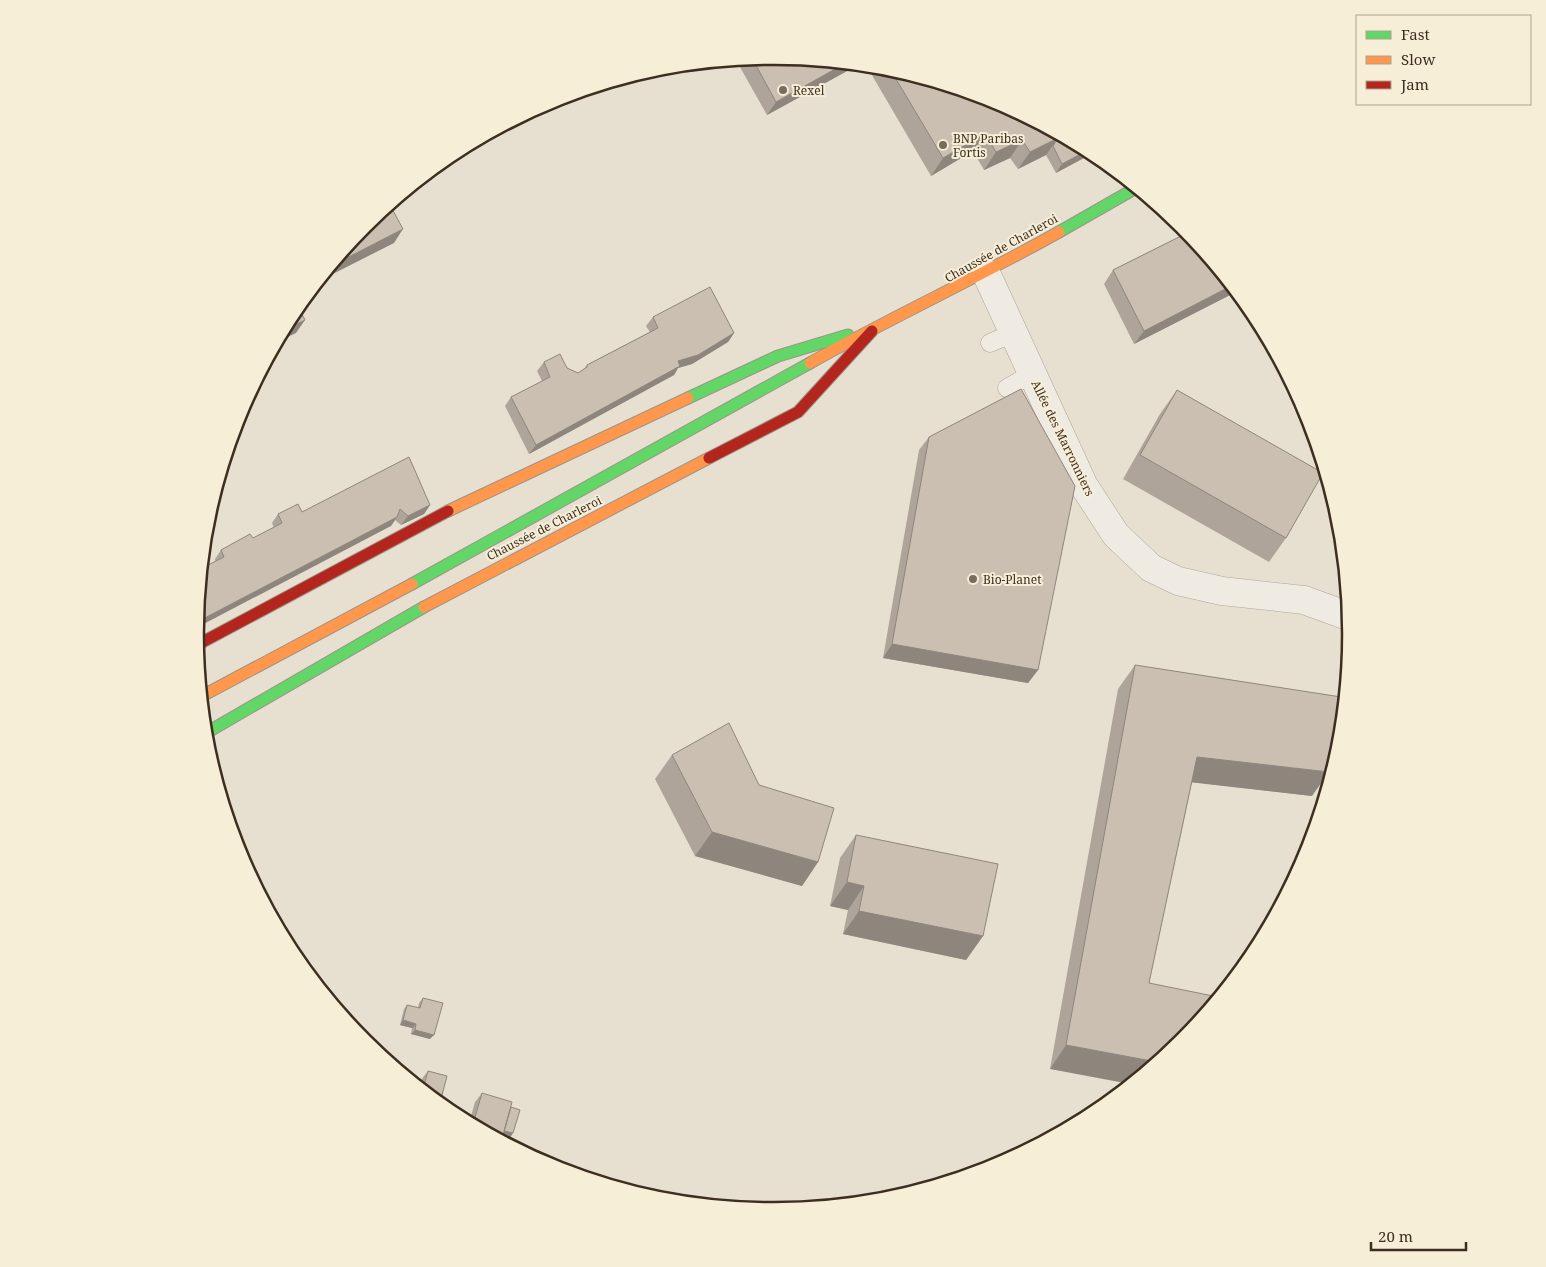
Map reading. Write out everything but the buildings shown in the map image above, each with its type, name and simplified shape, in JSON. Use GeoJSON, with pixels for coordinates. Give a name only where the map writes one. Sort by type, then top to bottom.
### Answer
{"type":"FeatureCollection","features":[{"type":"Feature","properties":{"kind":"street","name":"Chaussée de Charleroi"},"geometry":{"type":"LineString","coordinates":[[208,693],[428,575],[876,326],[986,273],[1130,191]]}},
{"type":"Feature","properties":{"kind":"street","name":"Allée des Marronniers"},"geometry":{"type":"LineString","coordinates":[[986,273],[1001,338],[1032,374],[1084,486],[1116,535],[1152,568],[1178,581],[1222,591],[1304,600],[1341,613]]}},
{"type":"Feature","properties":{"kind":"street","name":"Chaussée de Charleroi"},"geometry":{"type":"LineString","coordinates":[[204,641],[448,511],[778,356],[876,326]]}},
{"type":"Feature","properties":{"kind":"street","name":"Chaussée de Charleroi"},"geometry":{"type":"LineString","coordinates":[[213,729],[425,606],[798,412],[876,326]]}},
{"type":"Feature","properties":{"kind":"lane"},"geometry":{"type":"LineString","coordinates":[[1007,388],[1032,374]]}},
{"type":"Feature","properties":{"kind":"traffic: fast"},"geometry":{"type":"LineString","coordinates":[[1059,232],[1130,191]]}},
{"type":"Feature","properties":{"kind":"traffic: fast"},"geometry":{"type":"LineString","coordinates":[[688,398],[778,356],[848,335]]}},
{"type":"Feature","properties":{"kind":"traffic: fast"},"geometry":{"type":"LineString","coordinates":[[412,584],[810,363]]}},
{"type":"Feature","properties":{"kind":"traffic: fast"},"geometry":{"type":"LineString","coordinates":[[213,729],[424,607]]}},
{"type":"Feature","properties":{"kind":"traffic: slow"},"geometry":{"type":"LineString","coordinates":[[810,363],[1059,232]]}},
{"type":"Feature","properties":{"kind":"traffic: slow"},"geometry":{"type":"LineString","coordinates":[[448,511],[688,398]]}},
{"type":"Feature","properties":{"kind":"traffic: slow"},"geometry":{"type":"LineString","coordinates":[[424,607],[709,458]]}},
{"type":"Feature","properties":{"kind":"traffic: slow"},"geometry":{"type":"LineString","coordinates":[[208,693],[412,584]]}},
{"type":"Feature","properties":{"kind":"traffic: jam"},"geometry":{"type":"LineString","coordinates":[[709,458],[798,412],[872,331]]}},
{"type":"Feature","properties":{"kind":"traffic: jam"},"geometry":{"type":"LineString","coordinates":[[204,641],[448,511]]}},
{"type":"Feature","properties":{"kind":"place","name":"Rexel"},"geometry":{"type":"Point","coordinates":[783,90]}},
{"type":"Feature","properties":{"kind":"place","name":"BNP Paribas Fortis"},"geometry":{"type":"Point","coordinates":[943,145]}},
{"type":"Feature","properties":{"kind":"place","name":"Bio-Planet"},"geometry":{"type":"Point","coordinates":[973,579]}}]}
